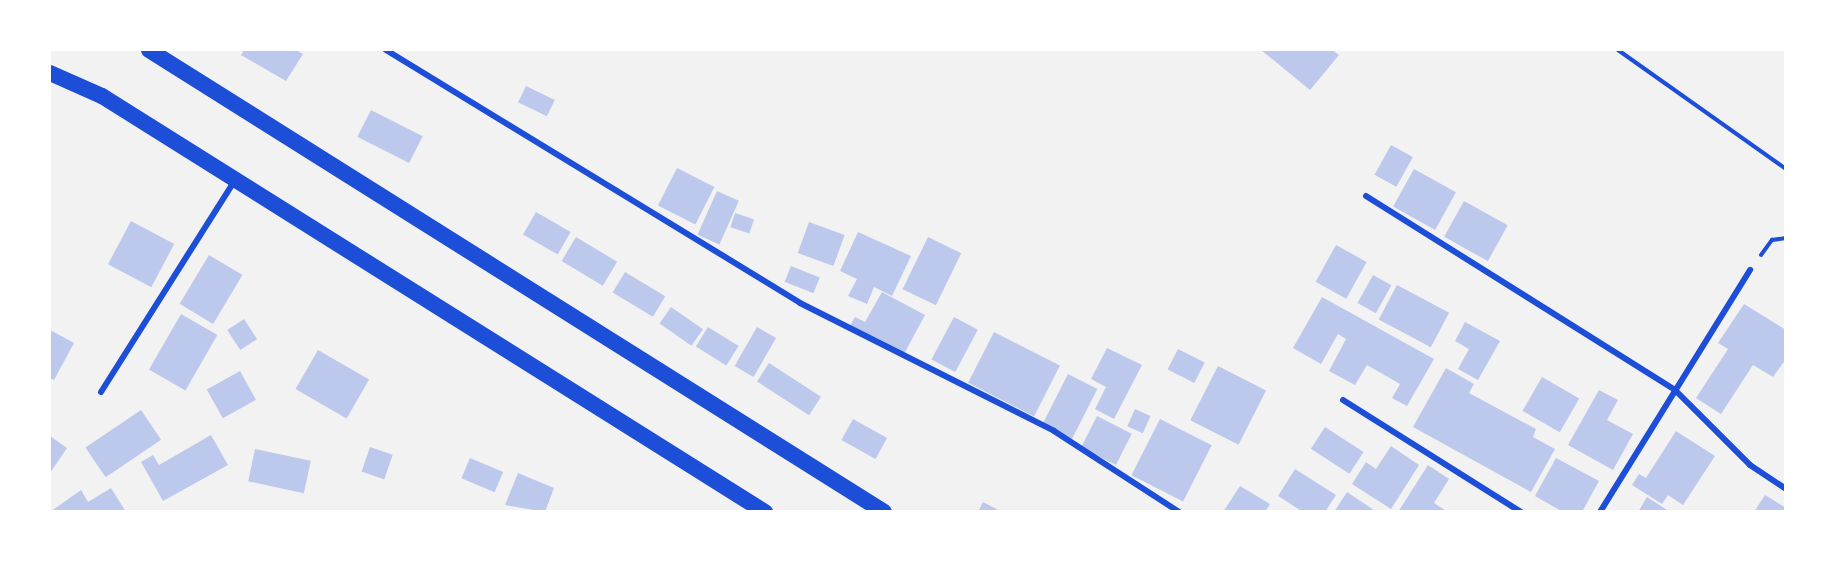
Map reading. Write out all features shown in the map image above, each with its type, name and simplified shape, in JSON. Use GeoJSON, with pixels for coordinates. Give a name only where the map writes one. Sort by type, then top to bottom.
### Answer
{"type":"FeatureCollection","features":[{"type":"Feature","properties":{"kind":"highway"},"geometry":{"type":"LineString","coordinates":[[148,50],[884,512]]}},
{"type":"Feature","properties":{"kind":"highway"},"geometry":{"type":"LineString","coordinates":[[50,73],[102,96],[765,512]]}},
{"type":"Feature","properties":{"kind":"street"},"geometry":{"type":"LineString","coordinates":[[386,50],[800,303],[1054,431],[1179,512]]}},
{"type":"Feature","properties":{"kind":"street"},"geometry":{"type":"LineString","coordinates":[[101,392],[236,180]]}},
{"type":"Feature","properties":{"kind":"street"},"geometry":{"type":"LineString","coordinates":[[1366,196],[1675,390],[1750,465],[1785,489]]}},
{"type":"Feature","properties":{"kind":"street"},"geometry":{"type":"LineString","coordinates":[[1600,512],[1750,270]]}},
{"type":"Feature","properties":{"kind":"street"},"geometry":{"type":"LineString","coordinates":[[1343,400],[1521,512]]}},
{"type":"Feature","properties":{"kind":"path"},"geometry":{"type":"LineString","coordinates":[[1618,50],[1785,169]]}},
{"type":"Feature","properties":{"kind":"path"},"geometry":{"type":"LineString","coordinates":[[1750,270],[1772,240],[1785,238]]}},
{"type":"Feature","properties":{"kind":"building"},"geometry":{"type":"Polygon","coordinates":[[[244,50],[296,50],[303,54],[286,81],[241,55],[244,50]]]}},
{"type":"Feature","properties":{"kind":"building"},"geometry":{"type":"Polygon","coordinates":[[[1261,50],[1332,50],[1339,55],[1310,90],[1261,50]]]}},
{"type":"Feature","properties":{"kind":"building"},"geometry":{"type":"Polygon","coordinates":[[[526,86],[555,100],[547,116],[518,102],[526,86]]]}},
{"type":"Feature","properties":{"kind":"building"},"geometry":{"type":"Polygon","coordinates":[[[371,110],[423,136],[409,163],[357,137],[371,110]]]}},
{"type":"Feature","properties":{"kind":"building"},"geometry":{"type":"Polygon","coordinates":[[[1391,145],[1413,157],[1396,187],[1375,175],[1391,145]]]}},
{"type":"Feature","properties":{"kind":"building"},"geometry":{"type":"Polygon","coordinates":[[[677,168],[714,187],[695,224],[658,205],[677,168]]]}},
{"type":"Feature","properties":{"kind":"building"},"geometry":{"type":"Polygon","coordinates":[[[1414,169],[1456,192],[1435,230],[1393,207],[1414,169]]]}},
{"type":"Feature","properties":{"kind":"building"},"geometry":{"type":"Polygon","coordinates":[[[717,191],[739,201],[719,245],[697,235],[717,191]]]}},
{"type":"Feature","properties":{"kind":"building"},"geometry":{"type":"Polygon","coordinates":[[[1464,201],[1508,225],[1488,261],[1444,237],[1464,201]]]}},
{"type":"Feature","properties":{"kind":"building"},"geometry":{"type":"Polygon","coordinates":[[[536,212],[571,232],[558,255],[523,235],[536,212]]]}},
{"type":"Feature","properties":{"kind":"building"},"geometry":{"type":"Polygon","coordinates":[[[735,213],[754,219],[749,233],[730,227],[735,213]]]}},
{"type":"Feature","properties":{"kind":"building"},"geometry":{"type":"Polygon","coordinates":[[[131,221],[174,244],[151,287],[108,264],[131,221]]]}},
{"type":"Feature","properties":{"kind":"building"},"geometry":{"type":"Polygon","coordinates":[[[809,222],[845,235],[833,266],[798,253],[809,222]]]}},
{"type":"Feature","properties":{"kind":"building"},"geometry":{"type":"Polygon","coordinates":[[[858,232],[911,256],[892,296],[874,287],[867,304],[848,296],[857,279],[840,271],[858,232]]]}},
{"type":"Feature","properties":{"kind":"building"},"geometry":{"type":"Polygon","coordinates":[[[576,237],[617,262],[603,286],[562,261],[576,237]]]}},
{"type":"Feature","properties":{"kind":"building"},"geometry":{"type":"Polygon","coordinates":[[[928,237],[961,253],[936,305],[903,289],[928,237]]]}},
{"type":"Feature","properties":{"kind":"building"},"geometry":{"type":"Polygon","coordinates":[[[1336,245],[1367,262],[1346,299],[1316,282],[1336,245]]]}},
{"type":"Feature","properties":{"kind":"building"},"geometry":{"type":"Polygon","coordinates":[[[209,255],[242,275],[213,324],[180,304],[209,255]]]}},
{"type":"Feature","properties":{"kind":"building"},"geometry":{"type":"Polygon","coordinates":[[[791,266],[820,278],[813,293],[785,282],[791,266]]]}},
{"type":"Feature","properties":{"kind":"building"},"geometry":{"type":"Polygon","coordinates":[[[625,272],[665,296],[653,317],[613,293],[625,272]]]}},
{"type":"Feature","properties":{"kind":"building"},"geometry":{"type":"Polygon","coordinates":[[[1373,275],[1391,285],[1376,313],[1357,303],[1373,275]]]}},
{"type":"Feature","properties":{"kind":"building"},"geometry":{"type":"Polygon","coordinates":[[[1397,285],[1449,313],[1431,347],[1379,319],[1397,285]]]}},
{"type":"Feature","properties":{"kind":"building"},"geometry":{"type":"Polygon","coordinates":[[[882,292],[925,315],[903,356],[849,327],[855,317],[865,322],[882,292]]]}},
{"type":"Feature","properties":{"kind":"building"},"geometry":{"type":"Polygon","coordinates":[[[1322,297],[1434,359],[1407,406],[1392,398],[1400,384],[1367,365],[1355,385],[1329,371],[1346,339],[1338,334],[1321,364],[1293,348],[1322,297]]]}},
{"type":"Feature","properties":{"kind":"building"},"geometry":{"type":"Polygon","coordinates":[[[1744,304],[1786,330],[1786,359],[1773,377],[1753,365],[1721,414],[1696,398],[1728,349],[1718,343],[1744,304]]]}},
{"type":"Feature","properties":{"kind":"building"},"geometry":{"type":"Polygon","coordinates":[[[671,307],[703,329],[691,346],[660,323],[671,307]]]}},
{"type":"Feature","properties":{"kind":"building"},"geometry":{"type":"Polygon","coordinates":[[[181,314],[217,335],[185,390],[149,369],[181,314]]]}},
{"type":"Feature","properties":{"kind":"building"},"geometry":{"type":"Polygon","coordinates":[[[954,317],[978,330],[955,372],[931,359],[954,317]]]}},
{"type":"Feature","properties":{"kind":"building"},"geometry":{"type":"Polygon","coordinates":[[[244,319],[257,339],[240,350],[227,330],[244,319]]]}},
{"type":"Feature","properties":{"kind":"building"},"geometry":{"type":"Polygon","coordinates":[[[1465,322],[1500,341],[1478,380],[1458,369],[1469,349],[1455,341],[1465,322]]]}},
{"type":"Feature","properties":{"kind":"building"},"geometry":{"type":"Polygon","coordinates":[[[708,327],[739,346],[726,366],[696,347],[708,327]]]}},
{"type":"Feature","properties":{"kind":"building"},"geometry":{"type":"Polygon","coordinates":[[[757,327],[776,338],[754,377],[734,366],[757,327]]]}},
{"type":"Feature","properties":{"kind":"building"},"geometry":{"type":"Polygon","coordinates":[[[50,330],[74,343],[54,380],[50,378],[50,330]]]}},
{"type":"Feature","properties":{"kind":"building"},"geometry":{"type":"Polygon","coordinates":[[[994,332],[1060,366],[1034,416],[968,383],[994,332]]]}},
{"type":"Feature","properties":{"kind":"building"},"geometry":{"type":"Polygon","coordinates":[[[1107,348],[1142,365],[1114,419],[1095,409],[1106,387],[1091,379],[1107,348]]]}},
{"type":"Feature","properties":{"kind":"building"},"geometry":{"type":"Polygon","coordinates":[[[1178,349],[1205,363],[1194,383],[1168,369],[1178,349]]]}},
{"type":"Feature","properties":{"kind":"building"},"geometry":{"type":"Polygon","coordinates":[[[318,350],[369,380],[347,418],[296,389],[318,350]]]}},
{"type":"Feature","properties":{"kind":"building"},"geometry":{"type":"Polygon","coordinates":[[[769,363],[821,397],[809,415],[757,381],[769,363]]]}},
{"type":"Feature","properties":{"kind":"building"},"geometry":{"type":"Polygon","coordinates":[[[1218,366],[1266,391],[1238,445],[1190,420],[1218,366]]]}},
{"type":"Feature","properties":{"kind":"building"},"geometry":{"type":"Polygon","coordinates":[[[1446,368],[1474,384],[1469,393],[1536,429],[1533,437],[1555,449],[1531,492],[1413,427],[1446,368]]]}},
{"type":"Feature","properties":{"kind":"building"},"geometry":{"type":"Polygon","coordinates":[[[240,371],[256,400],[223,418],[207,389],[240,371]]]}},
{"type":"Feature","properties":{"kind":"building"},"geometry":{"type":"Polygon","coordinates":[[[1068,374],[1097,389],[1072,439],[1043,424],[1068,374]]]}},
{"type":"Feature","properties":{"kind":"building"},"geometry":{"type":"Polygon","coordinates":[[[1542,377],[1579,398],[1560,432],[1522,411],[1542,377]]]}},
{"type":"Feature","properties":{"kind":"building"},"geometry":{"type":"Polygon","coordinates":[[[1599,390],[1618,400],[1607,420],[1633,434],[1613,470],[1568,445],[1599,390]]]}},
{"type":"Feature","properties":{"kind":"building"},"geometry":{"type":"Polygon","coordinates":[[[1135,409],[1151,416],[1143,433],[1127,426],[1135,409]]]}},
{"type":"Feature","properties":{"kind":"building"},"geometry":{"type":"Polygon","coordinates":[[[141,410],[161,440],[106,477],[85,447],[141,410]]]}},
{"type":"Feature","properties":{"kind":"building"},"geometry":{"type":"Polygon","coordinates":[[[1097,416],[1132,434],[1116,465],[1081,447],[1097,416]]]}},
{"type":"Feature","properties":{"kind":"building"},"geometry":{"type":"Polygon","coordinates":[[[853,419],[887,438],[875,459],[841,440],[853,419]]]}},
{"type":"Feature","properties":{"kind":"building"},"geometry":{"type":"Polygon","coordinates":[[[1160,419],[1212,445],[1183,501],[1131,475],[1160,419]]]}},
{"type":"Feature","properties":{"kind":"building"},"geometry":{"type":"Polygon","coordinates":[[[1325,427],[1364,452],[1349,474],[1311,449],[1325,427]]]}},
{"type":"Feature","properties":{"kind":"building"},"geometry":{"type":"Polygon","coordinates":[[[1676,431],[1715,456],[1683,505],[1668,495],[1662,504],[1632,485],[1639,474],[1646,478],[1676,431]]]}},
{"type":"Feature","properties":{"kind":"building"},"geometry":{"type":"Polygon","coordinates":[[[211,435],[228,465],[163,501],[141,462],[153,455],[159,465],[211,435]]]}},
{"type":"Feature","properties":{"kind":"building"},"geometry":{"type":"Polygon","coordinates":[[[50,436],[67,448],[50,473],[50,436]]]}},
{"type":"Feature","properties":{"kind":"building"},"geometry":{"type":"Polygon","coordinates":[[[1391,446],[1419,465],[1391,509],[1352,484],[1366,462],[1376,469],[1391,446]]]}},
{"type":"Feature","properties":{"kind":"building"},"geometry":{"type":"Polygon","coordinates":[[[370,447],[393,455],[384,479],[362,472],[370,447]]]}},
{"type":"Feature","properties":{"kind":"building"},"geometry":{"type":"Polygon","coordinates":[[[255,449],[311,461],[304,493],[248,481],[255,449]]]}},
{"type":"Feature","properties":{"kind":"building"},"geometry":{"type":"Polygon","coordinates":[[[470,458],[503,472],[495,492],[461,478],[470,458]]]}},
{"type":"Feature","properties":{"kind":"building"},"geometry":{"type":"Polygon","coordinates":[[[1556,458],[1599,481],[1582,512],[1563,512],[1535,496],[1556,458]]]}},
{"type":"Feature","properties":{"kind":"building"},"geometry":{"type":"Polygon","coordinates":[[[1428,465],[1449,479],[1434,503],[1448,512],[1398,512],[1428,465]]]}},
{"type":"Feature","properties":{"kind":"building"},"geometry":{"type":"Polygon","coordinates":[[[1295,469],[1336,495],[1325,512],[1303,512],[1278,496],[1295,469]]]}},
{"type":"Feature","properties":{"kind":"building"},"geometry":{"type":"Polygon","coordinates":[[[518,473],[554,488],[545,512],[505,505],[518,473]]]}},
{"type":"Feature","properties":{"kind":"building"},"geometry":{"type":"Polygon","coordinates":[[[1240,486],[1270,504],[1265,512],[1223,512],[1240,486]]]}},
{"type":"Feature","properties":{"kind":"building"},"geometry":{"type":"Polygon","coordinates":[[[111,488],[126,512],[50,512],[81,490],[88,502],[111,488]]]}},
{"type":"Feature","properties":{"kind":"building"},"geometry":{"type":"Polygon","coordinates":[[[1347,492],[1377,512],[1334,512],[1347,492]]]}},
{"type":"Feature","properties":{"kind":"building"},"geometry":{"type":"Polygon","coordinates":[[[1765,495],[1786,508],[1786,512],[1754,512],[1765,495]]]}},
{"type":"Feature","properties":{"kind":"building"},"geometry":{"type":"Polygon","coordinates":[[[1647,497],[1670,512],[1638,512],[1647,497]]]}},
{"type":"Feature","properties":{"kind":"building"},"geometry":{"type":"Polygon","coordinates":[[[983,502],[1002,512],[978,512],[983,502]]]}}]}
